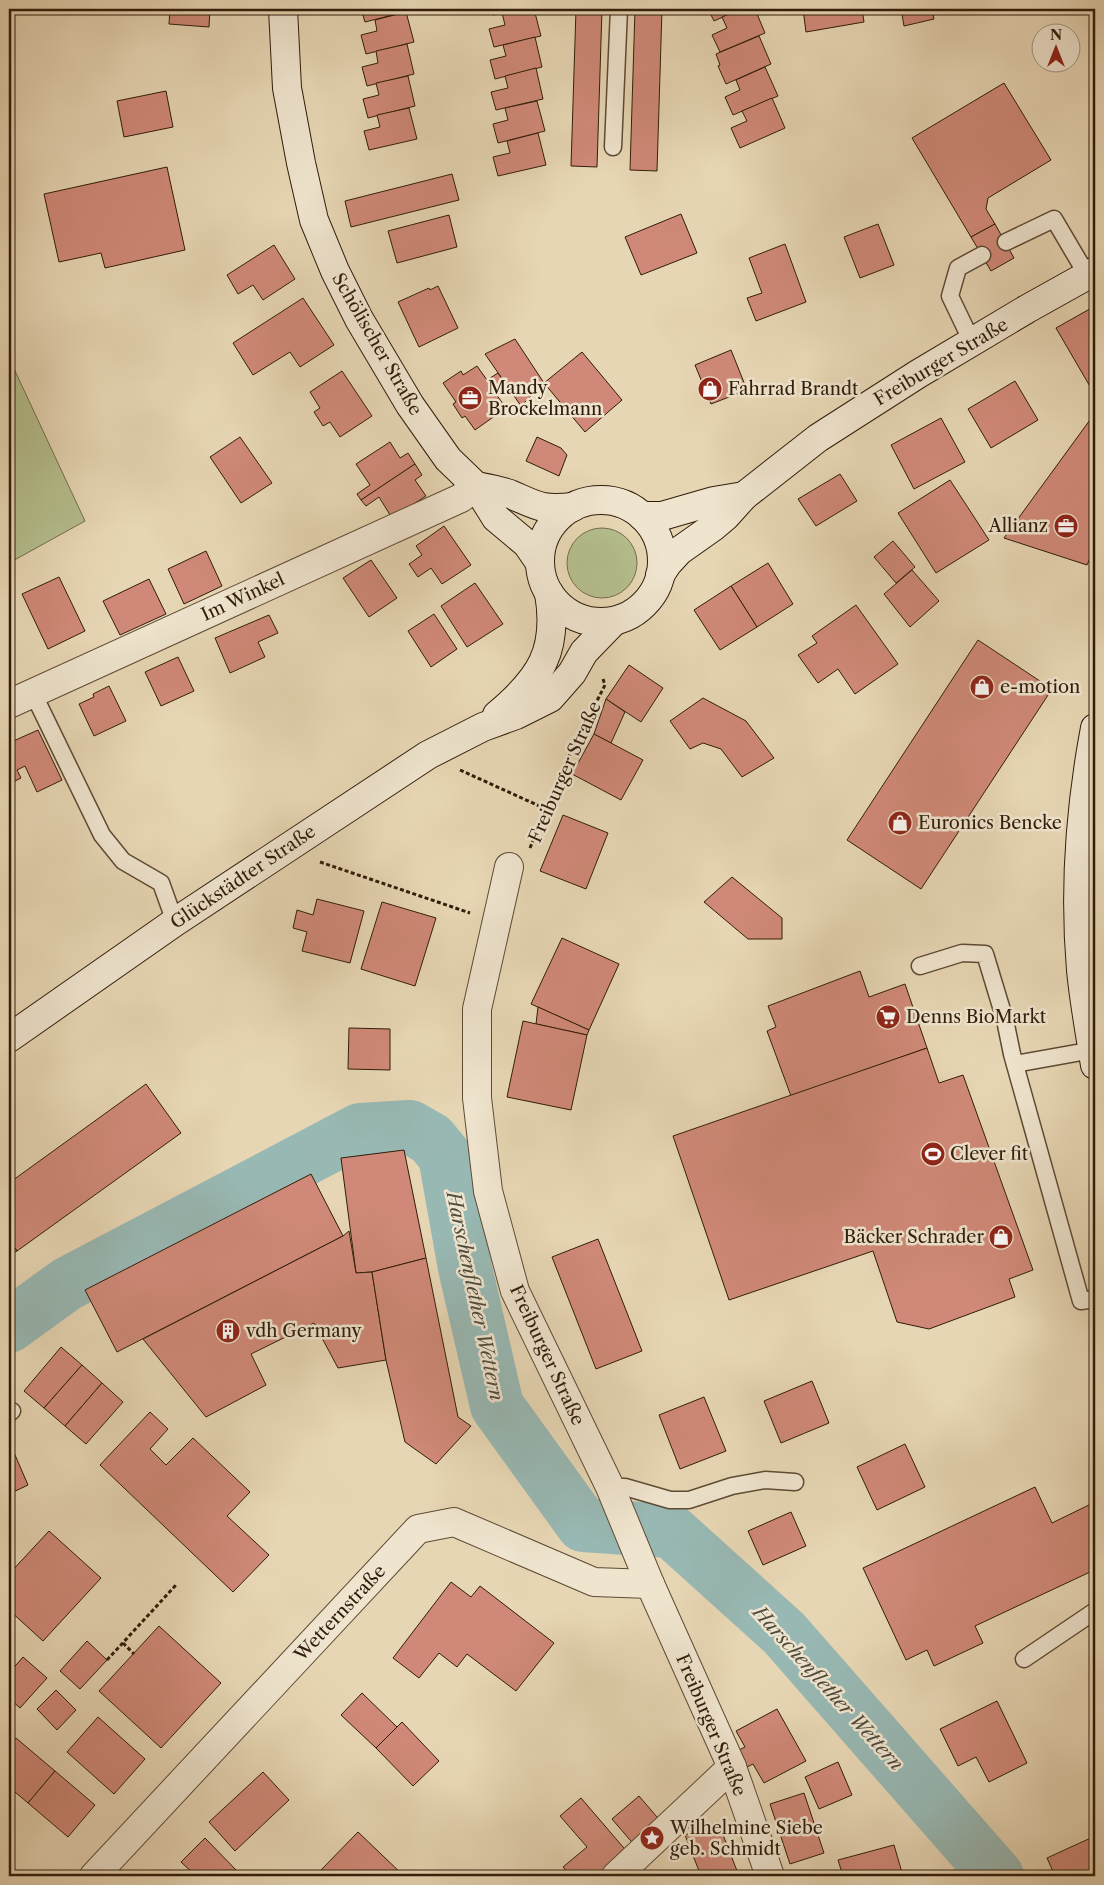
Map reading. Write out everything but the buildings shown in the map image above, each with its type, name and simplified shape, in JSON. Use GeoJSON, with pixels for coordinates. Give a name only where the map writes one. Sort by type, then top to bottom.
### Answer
{"type":"FeatureCollection","features":[{"type":"Feature","properties":{"kind":"street","name":"Schölischer Straße"},"geometry":{"type":"LineString","coordinates":[[283,9],[287,88],[314,220],[335,271],[359,319],[410,405],[448,459],[476,486],[496,518],[527,544],[540,564]]}},
{"type":"Feature","properties":{"kind":"street","name":"Freiburger Straße"},"geometry":{"type":"LineString","coordinates":[[660,575],[672,558],[686,545],[726,516],[744,496],[818,438],[972,342],[1091,273]]}},
{"type":"Feature","properties":{"kind":"street"},"geometry":{"type":"LineString","coordinates":[[476,486],[509,494],[540,507],[555,509],[573,507],[590,502],[609,501],[627,506],[642,516],[653,530],[660,546],[662,558],[660,575],[654,592],[642,607],[626,617],[595,622],[577,618],[561,608],[549,593],[544,582],[540,564],[542,545],[547,533],[558,518],[573,507]]}},
{"type":"Feature","properties":{"kind":"street","name":"Im Winkel"},"geometry":{"type":"LineString","coordinates":[[21,699],[461,498],[476,486]]}},
{"type":"Feature","properties":{"kind":"street","name":"Freiburger Straße"},"geometry":{"type":"LineString","coordinates":[[642,516],[662,516],[744,496]]}},
{"type":"Feature","properties":{"kind":"street","name":"Glückstädter Straße"},"geometry":{"type":"LineString","coordinates":[[483,727],[521,695],[532,682],[545,659],[551,643],[553,628],[549,593]]}},
{"type":"Feature","properties":{"kind":"street","name":"Glückstädter Straße"},"geometry":{"type":"LineString","coordinates":[[9,1038],[175,922],[428,755],[483,727],[516,715],[550,698],[572,673],[584,652],[614,620]]}},
{"type":"Feature","properties":{"kind":"street"},"geometry":{"type":"LineString","coordinates":[[1094,1058],[1081,971],[1087,922],[1078,882],[1084,791],[1095,728]]}},
{"type":"Feature","properties":{"kind":"street","name":"Freiburger Straße"},"geometry":{"type":"LineString","coordinates":[[509,867],[477,1009],[476,1098],[488,1191],[515,1291],[610,1487],[650,1584],[732,1767],[770,1876]]}},
{"type":"Feature","properties":{"kind":"street","name":"Wetternstraße"},"geometry":{"type":"LineString","coordinates":[[94,1876],[418,1529],[454,1522],[594,1582],[650,1584]]}},
{"type":"Feature","properties":{"kind":"street"},"geometry":{"type":"LineString","coordinates":[[616,1876],[732,1767]]}},
{"type":"Feature","properties":{"kind":"lane"},"geometry":{"type":"LineString","coordinates":[[613,147],[619,9]]}},
{"type":"Feature","properties":{"kind":"lane"},"geometry":{"type":"LineString","coordinates":[[1006,242],[1054,219],[1091,273]]}},
{"type":"Feature","properties":{"kind":"lane"},"geometry":{"type":"LineString","coordinates":[[972,342],[950,296],[958,268],[982,255]]}},
{"type":"Feature","properties":{"kind":"lane"},"geometry":{"type":"LineString","coordinates":[[21,699],[102,835],[123,861],[161,882],[175,922]]}},
{"type":"Feature","properties":{"kind":"lane"},"geometry":{"type":"LineString","coordinates":[[920,966],[962,953],[985,954],[1005,1020],[1015,1064],[1081,1301],[1095,1298]]}},
{"type":"Feature","properties":{"kind":"lane"},"geometry":{"type":"LineString","coordinates":[[1015,1064],[1094,1058]]}},
{"type":"Feature","properties":{"kind":"lane"},"geometry":{"type":"LineString","coordinates":[[610,1487],[625,1487],[670,1500],[689,1500],[732,1486],[757,1481],[795,1482]]}},
{"type":"Feature","properties":{"kind":"lane"},"geometry":{"type":"LineString","coordinates":[[1024,1659],[1095,1611]]}},
{"type":"Feature","properties":{"kind":"path","name":"Freiburger Straße"},"geometry":{"type":"LineString","coordinates":[[509,867],[529,850],[560,774],[605,685],[604,680],[575,666]]}},
{"type":"Feature","properties":{"kind":"path"},"geometry":{"type":"LineString","coordinates":[[462,771],[546,809]]}},
{"type":"Feature","properties":{"kind":"path"},"geometry":{"type":"LineString","coordinates":[[290,846],[320,862],[473,914],[498,919]]}},
{"type":"Feature","properties":{"kind":"path"},"geometry":{"type":"LineString","coordinates":[[107,1660],[176,1585]]}},
{"type":"Feature","properties":{"kind":"path"},"geometry":{"type":"LineString","coordinates":[[123,1643],[134,1654]]}},
{"type":"Feature","properties":{"kind":"green space"},"geometry":{"type":"Polygon","coordinates":[[[9,358],[85,521],[9,563],[9,358]]]}},
{"type":"Feature","properties":{"kind":"green space"},"geometry":{"type":"Polygon","coordinates":[[[602,528],[621,534],[631,544],[637,563],[631,582],[621,592],[602,598],[583,592],[573,582],[567,563],[573,544],[583,534],[602,528]]]}},
{"type":"Feature","properties":{"kind":"waterway","name":"Harschenflether Wettern"},"geometry":{"type":"LineString","coordinates":[[9,1326],[67,1284],[360,1130],[410,1127],[431,1139],[445,1156],[465,1268],[497,1406],[583,1525],[671,1531],[784,1633],[997,1876]]}},
{"type":"Feature","properties":{"kind":"place","name":"Fahrrad Brandt"},"geometry":{"type":"Point","coordinates":[710,389]}},
{"type":"Feature","properties":{"kind":"place","name":"Mandy Brockelmann"},"geometry":{"type":"Point","coordinates":[470,398]}},
{"type":"Feature","properties":{"kind":"place","name":"Allianz"},"geometry":{"type":"Point","coordinates":[1066,526]}},
{"type":"Feature","properties":{"kind":"place","name":"e-motion"},"geometry":{"type":"Point","coordinates":[982,687]}},
{"type":"Feature","properties":{"kind":"place","name":"Euronics Bencke"},"geometry":{"type":"Point","coordinates":[900,823]}},
{"type":"Feature","properties":{"kind":"place","name":"Denns BioMarkt"},"geometry":{"type":"Point","coordinates":[888,1017]}},
{"type":"Feature","properties":{"kind":"place","name":"Clever fit"},"geometry":{"type":"Point","coordinates":[933,1154]}},
{"type":"Feature","properties":{"kind":"place","name":"Bäcker Schrader"},"geometry":{"type":"Point","coordinates":[1001,1237]}},
{"type":"Feature","properties":{"kind":"place","name":"vdh Germany"},"geometry":{"type":"Point","coordinates":[228,1331]}},
{"type":"Feature","properties":{"kind":"place","name":"Wilhelmine Siebe geb. Schmidt"},"geometry":{"type":"Point","coordinates":[652,1838]}}]}
